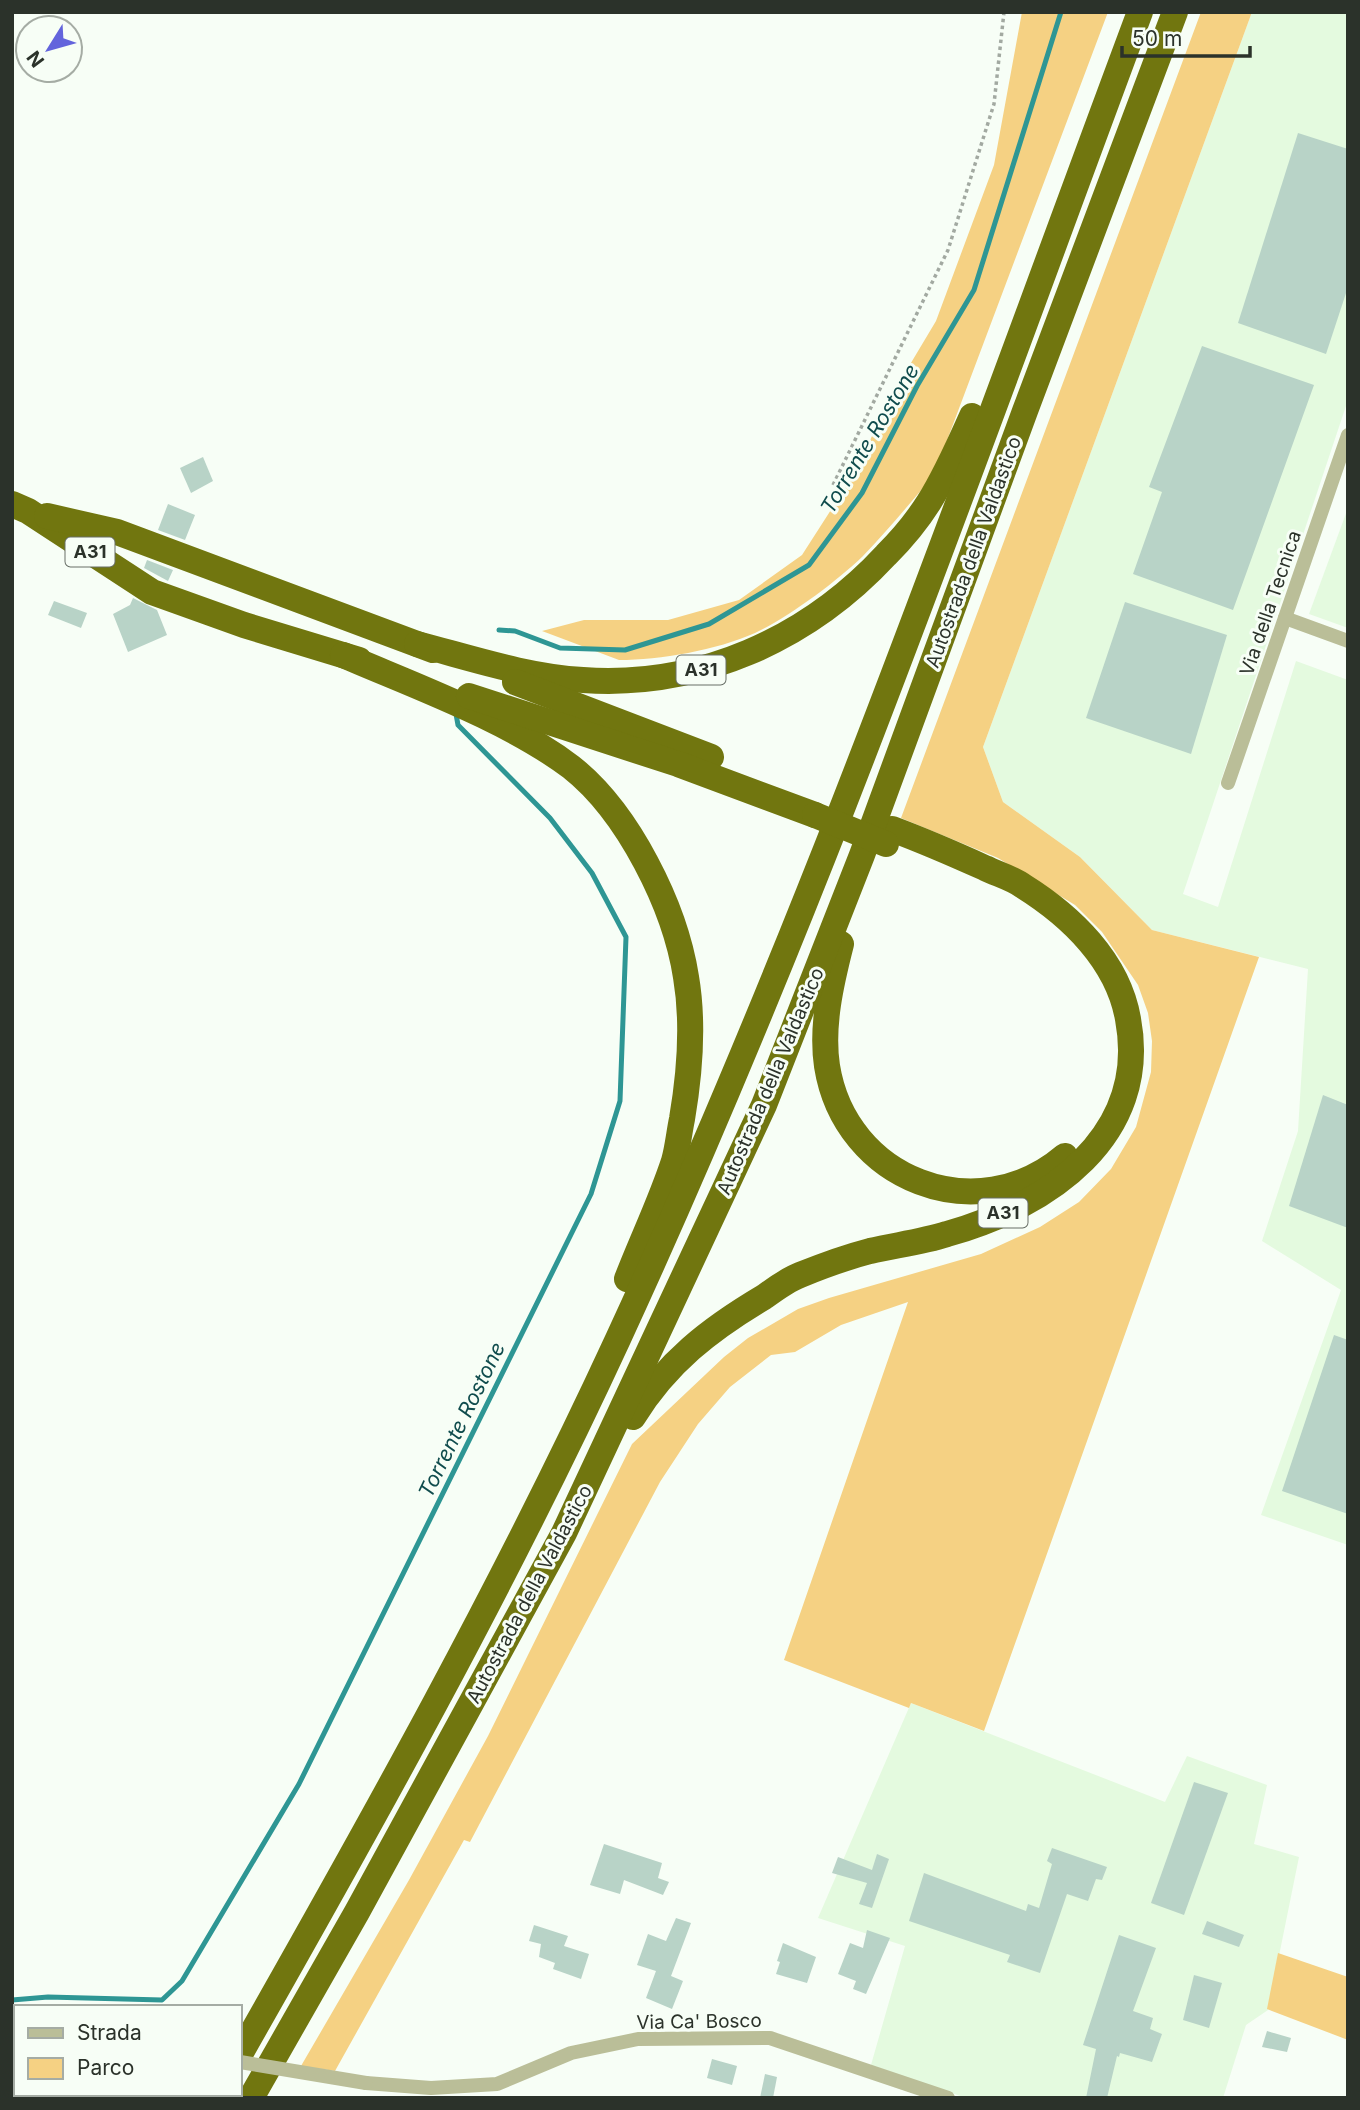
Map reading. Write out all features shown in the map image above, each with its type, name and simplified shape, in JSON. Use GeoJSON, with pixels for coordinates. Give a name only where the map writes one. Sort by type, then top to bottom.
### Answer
{"type":"FeatureCollection","features":[{"type":"Feature","properties":{"kind":"highway","name":"A31"},"geometry":{"type":"LineString","coordinates":[[417,644],[533,673],[580,680],[626,682],[659,679],[718,665],[760,649],[820,614],[868,575],[911,527],[929,502],[964,434],[1125,12]]}},
{"type":"Feature","properties":{"kind":"highway","name":"Autostrada della Valdastico"},"geometry":{"type":"LineString","coordinates":[[242,2050],[411,1750],[526,1529],[618,1338],[765,998],[874,724],[1140,12]]}},
{"type":"Feature","properties":{"kind":"highway","name":"Autostrada della Valdastico"},"geometry":{"type":"LineString","coordinates":[[251,2098],[357,1912],[564,1533],[764,1105],[880,843],[1025,411],[1175,12]]}},
{"type":"Feature","properties":{"kind":"highway","name":"A31"},"geometry":{"type":"LineString","coordinates":[[20,508],[117,532],[417,644],[819,808],[880,843],[978,880],[1021,901],[1073,943],[1098,978],[1107,999],[1115,1044],[1115,1066],[1111,1087],[1093,1129],[1058,1161],[1018,1184],[999,1189],[957,1191],[915,1181],[897,1172],[867,1149],[838,1102],[827,1066],[826,1030],[834,972],[880,843]]}},
{"type":"Feature","properties":{"kind":"highway","name":"A31"},"geometry":{"type":"LineString","coordinates":[[20,508],[152,592],[244,625],[819,808]]}},
{"type":"Feature","properties":{"kind":"highway","name":"A31"},"geometry":{"type":"LineString","coordinates":[[343,655],[474,713],[526,739],[572,768],[612,810],[640,851],[673,925],[686,976],[691,1031],[690,1052],[686,1096],[674,1159],[526,1529]]}},
{"type":"Feature","properties":{"kind":"highway","name":"A31"},"geometry":{"type":"LineString","coordinates":[[564,1533],[647,1394],[683,1353],[734,1315],[798,1276],[867,1252],[948,1234],[1017,1207],[1042,1194],[1076,1167],[1102,1140],[1121,1108],[1128,1090],[1130,1063],[1131,1033],[1126,1006],[1113,973],[1089,942],[1059,911],[1021,884],[880,843]]}},
{"type":"Feature","properties":{"kind":"street","name":"Via della Tecnica"},"geometry":{"type":"LineString","coordinates":[[1228,783],[1348,435]]}},
{"type":"Feature","properties":{"kind":"street"},"geometry":{"type":"LineString","coordinates":[[1285,618],[1348,641]]}},
{"type":"Feature","properties":{"kind":"street","name":"Via Ca' Bosco"},"geometry":{"type":"LineString","coordinates":[[242,2062],[366,2083],[431,2088],[497,2084],[571,2053],[638,2039],[770,2038],[948,2098]]}},
{"type":"Feature","properties":{"kind":"path"},"geometry":{"type":"LineString","coordinates":[[833,485],[948,250],[994,104],[1004,12]]}},
{"type":"Feature","properties":{"kind":"shaded area"},"geometry":{"type":"Polygon","coordinates":[[[1252,12],[1348,12],[1348,400],[1183,894],[1218,907],[1296,661],[1348,680],[1348,1545],[1261,1515],[1341,1290],[1262,1241],[1298,1131],[1308,969],[1152,930],[1080,857],[1003,802],[983,747],[1252,12]]]}},
{"type":"Feature","properties":{"kind":"shaded area"},"geometry":{"type":"Polygon","coordinates":[[[1348,508],[1348,628],[1309,614],[1348,508]]]}},
{"type":"Feature","properties":{"kind":"shaded area"},"geometry":{"type":"Polygon","coordinates":[[[911,1703],[1165,1802],[1187,1756],[1267,1785],[1254,1844],[1299,1857],[1268,2010],[1246,2025],[1223,2098],[966,2098],[871,2065],[905,1946],[818,1918],[911,1703]]]}},
{"type":"Feature","properties":{"kind":"green space"},"geometry":{"type":"Polygon","coordinates":[[[1022,12],[1108,12],[934,475],[863,556],[840,577],[782,618],[740,639],[688,653],[619,660],[542,631],[584,620],[668,620],[739,600],[802,555],[854,474],[890,398],[936,321],[994,165],[1022,12]]]}},
{"type":"Feature","properties":{"kind":"green space"},"geometry":{"type":"Polygon","coordinates":[[[1201,12],[1252,12],[983,747],[1003,802],[1080,857],[1152,930],[1259,957],[984,1731],[911,1703],[909,1708],[784,1660],[908,1302],[841,1325],[795,1352],[771,1355],[730,1387],[698,1424],[660,1482],[470,1842],[464,1840],[335,2071],[301,2066],[409,1880],[488,1736],[632,1444],[724,1357],[748,1338],[798,1309],[981,1254],[1040,1227],[1079,1202],[1111,1169],[1136,1127],[1151,1072],[1152,1041],[1148,1013],[1138,985],[1102,932],[1075,905],[998,858],[901,818],[1201,12]]]}},
{"type":"Feature","properties":{"kind":"green space"},"geometry":{"type":"Polygon","coordinates":[[[1278,1953],[1348,1977],[1348,2040],[1267,2009],[1278,1953]]]}},
{"type":"Feature","properties":{"kind":"building"},"geometry":{"type":"Polygon","coordinates":[[[1298,133],[1348,149],[1348,287],[1326,354],[1238,323],[1298,133]]]}},
{"type":"Feature","properties":{"kind":"building"},"geometry":{"type":"Polygon","coordinates":[[[1202,346],[1314,385],[1233,610],[1133,574],[1162,492],[1149,487],[1202,346]]]}},
{"type":"Feature","properties":{"kind":"building"},"geometry":{"type":"Polygon","coordinates":[[[203,457],[213,481],[191,493],[180,468],[203,457]]]}},
{"type":"Feature","properties":{"kind":"building"},"geometry":{"type":"Polygon","coordinates":[[[168,504],[195,515],[185,540],[158,530],[168,504]]]}},
{"type":"Feature","properties":{"kind":"building"},"geometry":{"type":"Polygon","coordinates":[[[147,560],[173,570],[168,581],[144,568],[147,560]]]}},
{"type":"Feature","properties":{"kind":"building"},"geometry":{"type":"Polygon","coordinates":[[[133,598],[157,610],[167,635],[128,652],[113,614],[130,605],[133,598]]]}},
{"type":"Feature","properties":{"kind":"building"},"geometry":{"type":"Polygon","coordinates":[[[54,601],[87,613],[81,628],[48,615],[54,601]]]}},
{"type":"Feature","properties":{"kind":"building"},"geometry":{"type":"Polygon","coordinates":[[[1125,602],[1227,635],[1191,754],[1086,718],[1125,602]]]}},
{"type":"Feature","properties":{"kind":"building"},"geometry":{"type":"Polygon","coordinates":[[[1323,1095],[1348,1105],[1348,1228],[1289,1206],[1323,1095]]]}},
{"type":"Feature","properties":{"kind":"building"},"geometry":{"type":"Polygon","coordinates":[[[1334,1335],[1348,1340],[1348,1514],[1282,1491],[1334,1335]]]}},
{"type":"Feature","properties":{"kind":"building"},"geometry":{"type":"Polygon","coordinates":[[[1194,1782],[1228,1793],[1184,1915],[1151,1903],[1194,1782]]]}},
{"type":"Feature","properties":{"kind":"building"},"geometry":{"type":"Polygon","coordinates":[[[604,1844],[662,1863],[658,1878],[669,1882],[663,1895],[624,1880],[620,1894],[590,1885],[604,1844]]]}},
{"type":"Feature","properties":{"kind":"building"},"geometry":{"type":"Polygon","coordinates":[[[1052,1848],[1107,1867],[1102,1880],[1096,1879],[1088,1901],[1067,1894],[1040,1973],[1007,1962],[1010,1955],[909,1921],[924,1873],[1026,1911],[1028,1904],[1039,1908],[1052,1864],[1047,1861],[1052,1848]]]}},
{"type":"Feature","properties":{"kind":"building"},"geometry":{"type":"Polygon","coordinates":[[[877,1854],[889,1859],[872,1908],[859,1904],[867,1883],[832,1873],[838,1857],[872,1870],[877,1854]]]}},
{"type":"Feature","properties":{"kind":"building"},"geometry":{"type":"Polygon","coordinates":[[[676,1918],[691,1923],[671,1976],[683,1981],[672,2009],[646,1998],[656,1971],[637,1965],[648,1934],[666,1941],[676,1918]]]}},
{"type":"Feature","properties":{"kind":"building"},"geometry":{"type":"Polygon","coordinates":[[[1207,1921],[1244,1935],[1239,1947],[1202,1934],[1207,1921]]]}},
{"type":"Feature","properties":{"kind":"building"},"geometry":{"type":"Polygon","coordinates":[[[534,1925],[568,1936],[564,1946],[589,1954],[581,1979],[553,1969],[555,1963],[539,1957],[541,1944],[529,1941],[534,1925]]]}},
{"type":"Feature","properties":{"kind":"building"},"geometry":{"type":"Polygon","coordinates":[[[867,1930],[890,1938],[866,1994],[853,1989],[856,1981],[838,1974],[850,1943],[863,1948],[867,1930]]]}},
{"type":"Feature","properties":{"kind":"building"},"geometry":{"type":"Polygon","coordinates":[[[1119,1935],[1156,1948],[1133,2011],[1153,2018],[1150,2029],[1162,2034],[1152,2062],[1120,2053],[1107,2098],[1086,2098],[1096,2049],[1083,2045],[1119,1935]]]}},
{"type":"Feature","properties":{"kind":"building"},"geometry":{"type":"Polygon","coordinates":[[[783,1943],[816,1957],[807,1983],[776,1974],[783,1943]]]}},
{"type":"Feature","properties":{"kind":"building"},"geometry":{"type":"Polygon","coordinates":[[[1194,1975],[1222,1983],[1209,2028],[1183,2020],[1194,1975]]]}},
{"type":"Feature","properties":{"kind":"building"},"geometry":{"type":"Polygon","coordinates":[[[1267,2031],[1291,2038],[1287,2052],[1262,2047],[1267,2031]]]}},
{"type":"Feature","properties":{"kind":"building"},"geometry":{"type":"Polygon","coordinates":[[[712,2059],[737,2066],[732,2085],[707,2078],[712,2059]]]}},
{"type":"Feature","properties":{"kind":"building"},"geometry":{"type":"Polygon","coordinates":[[[765,2074],[777,2077],[773,2098],[760,2098],[765,2074]]]}},
{"type":"Feature","properties":{"kind":"waterway","name":"Torrente Rostone"},"geometry":{"type":"LineString","coordinates":[[499,630],[515,631],[560,648],[625,650],[709,624],[809,565],[862,493],[917,386],[974,290],[1061,12]]}},
{"type":"Feature","properties":{"kind":"waterway","name":"Torrente Rostone"},"geometry":{"type":"LineString","coordinates":[[12,2000],[48,1997],[162,2000],[182,1981],[299,1784],[591,1194],[620,1101],[626,937],[592,873],[550,818],[458,725],[456,714]]}}]}
